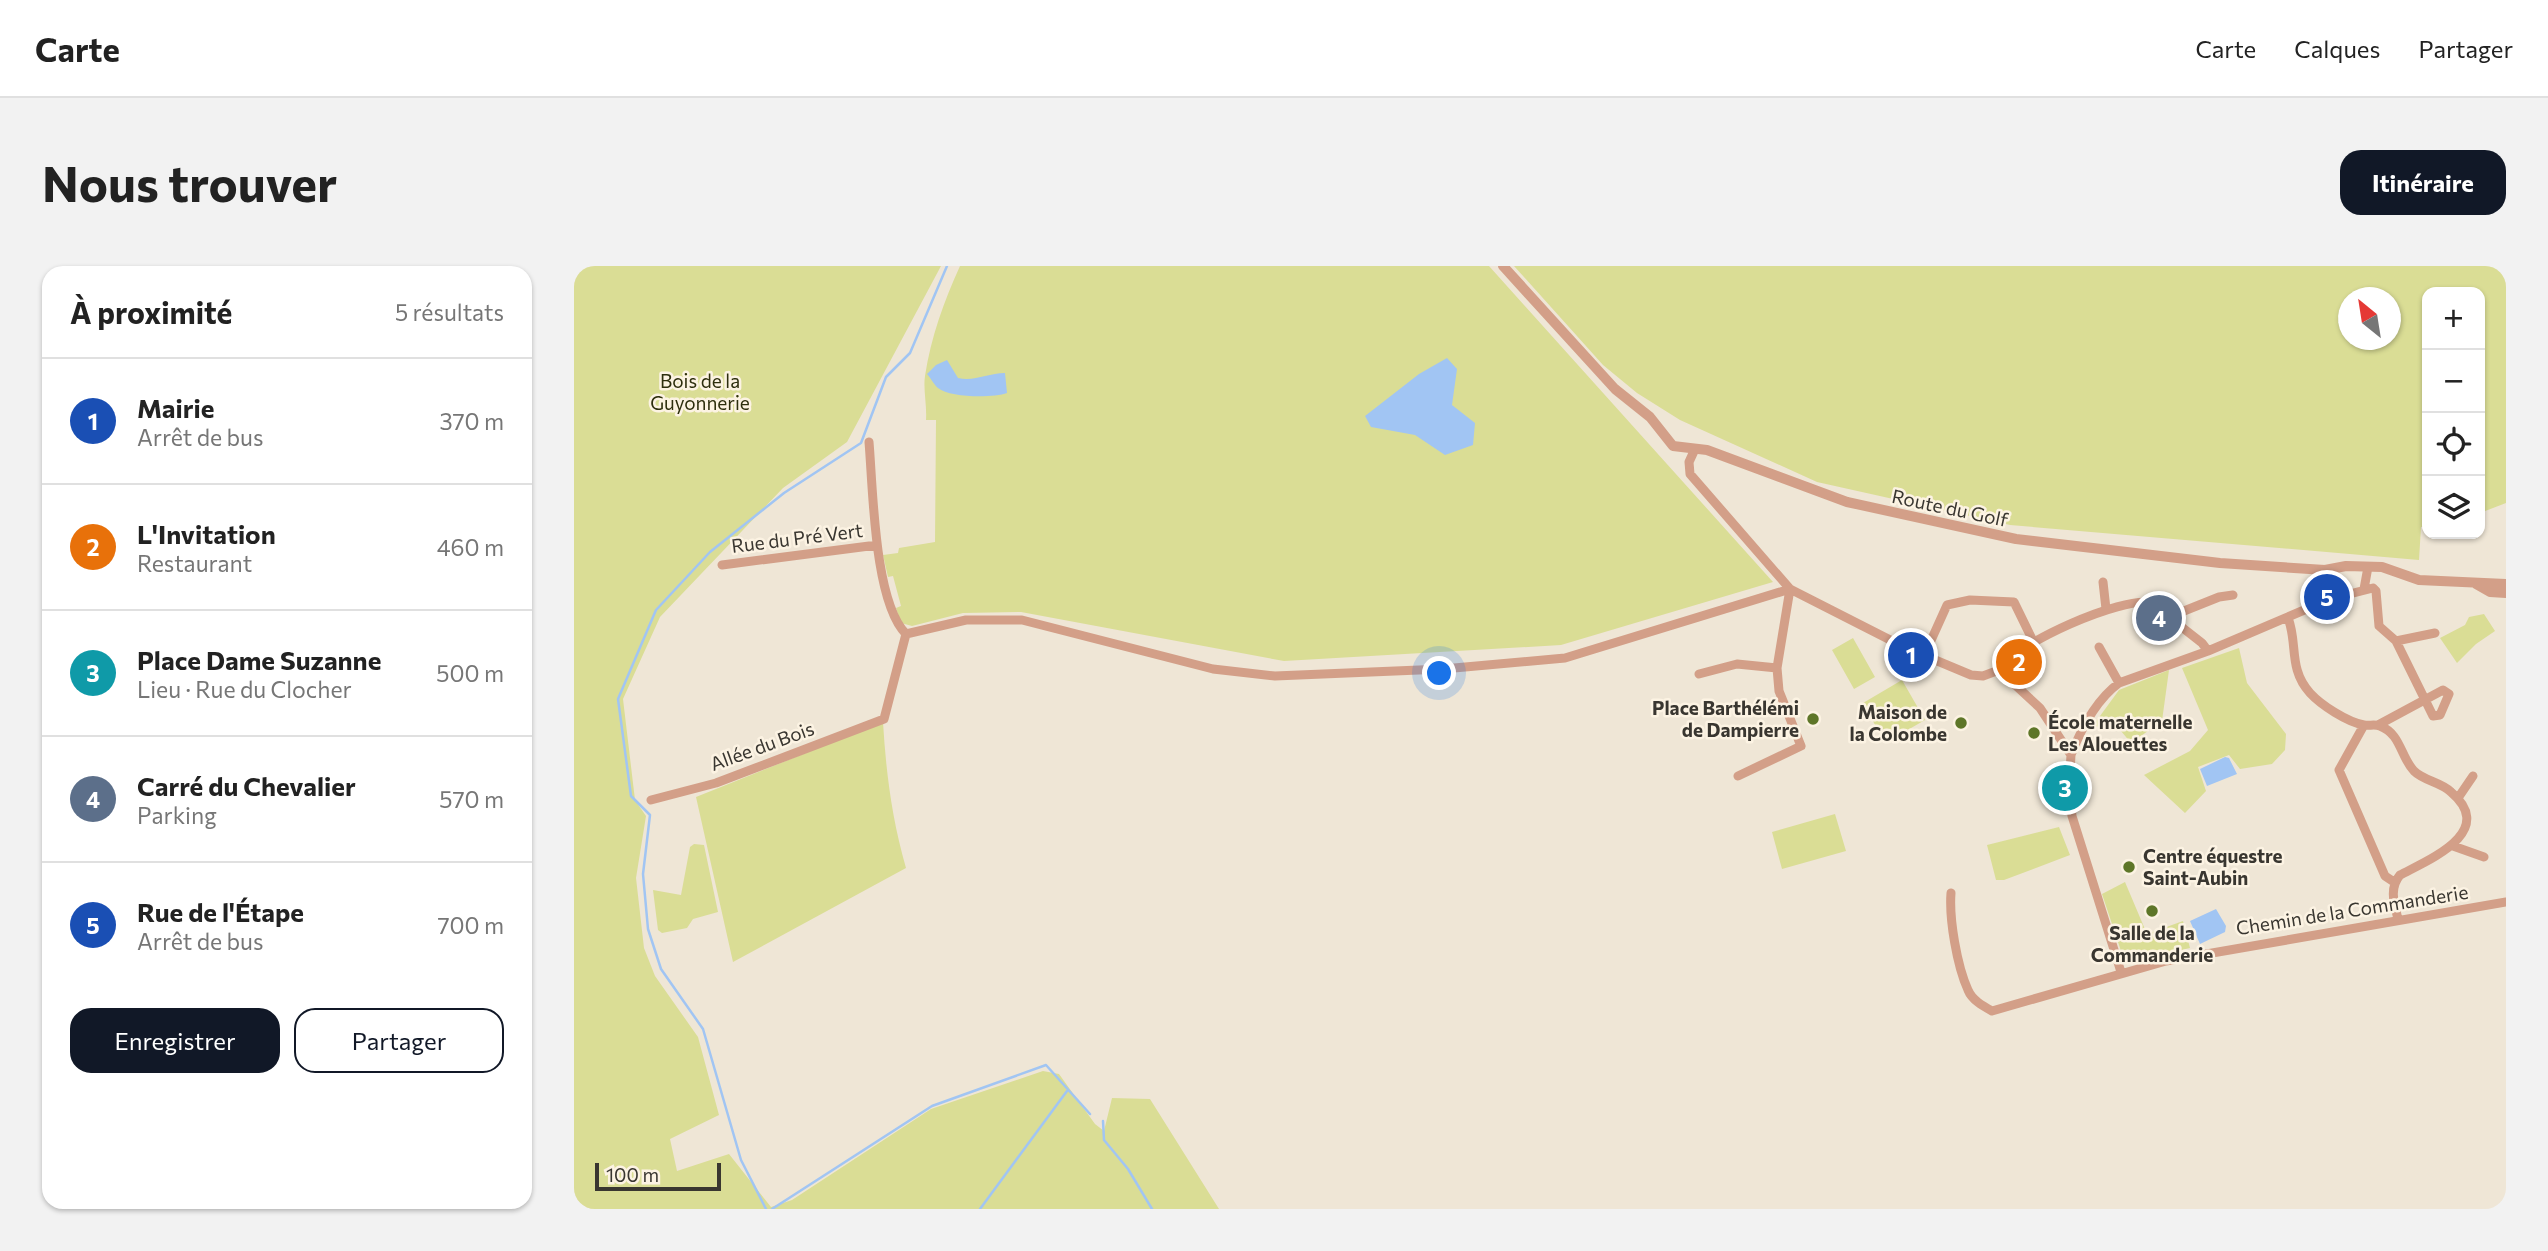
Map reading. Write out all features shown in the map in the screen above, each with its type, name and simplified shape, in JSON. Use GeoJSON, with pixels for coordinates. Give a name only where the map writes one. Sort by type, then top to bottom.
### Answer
{"type":"FeatureCollection","features":[{"type":"Feature","properties":{"kind":"street","name":"Route du Golf"},"geometry":{"type":"LineString","coordinates":[[1503,266],[1615,389],[1650,417],[1665,439],[1674,446],[1707,450],[1847,502],[2016,540],[2260,566],[2325,570],[2343,566],[2368,567],[2394,570],[2418,580],[2506,584]]}},
{"type":"Feature","properties":{"kind":"street"},"geometry":{"type":"LineString","coordinates":[[869,442],[877,545],[895,620],[906,634],[966,620],[1023,620],[1213,669],[1275,676],[1443,669],[1565,658],[1790,589]]}},
{"type":"Feature","properties":{"kind":"street"},"geometry":{"type":"LineString","coordinates":[[1695,449],[1689,462],[1690,474],[1790,589],[1924,656],[1971,676],[1983,676],[1999,670],[2004,661],[2034,643],[2106,609],[2146,601],[2208,651]]}},
{"type":"Feature","properties":{"kind":"street","name":"Rue du Pré Vert"},"geometry":{"type":"LineString","coordinates":[[722,565],[877,545]]}},
{"type":"Feature","properties":{"kind":"street"},"geometry":{"type":"LineString","coordinates":[[2364,589],[2368,567]]}},
{"type":"Feature","properties":{"kind":"street"},"geometry":{"type":"LineString","coordinates":[[2103,582],[2106,609]]}},
{"type":"Feature","properties":{"kind":"street","name":"Route du Golf"},"geometry":{"type":"LineString","coordinates":[[2476,584],[2490,592],[2506,593]]}},
{"type":"Feature","properties":{"kind":"street"},"geometry":{"type":"LineString","coordinates":[[1738,776],[1801,746],[1779,691],[1777,668],[1790,589]]}},
{"type":"Feature","properties":{"kind":"street"},"geometry":{"type":"LineString","coordinates":[[2121,972],[2072,816],[2069,787],[2071,755],[2087,720],[2109,691],[2119,683],[2364,589],[2376,591],[2379,626],[2396,641],[2423,701],[2378,725]]}},
{"type":"Feature","properties":{"kind":"street"},"geometry":{"type":"LineString","coordinates":[[2169,617],[2219,597],[2233,595]]}},
{"type":"Feature","properties":{"kind":"street"},"geometry":{"type":"LineString","coordinates":[[1924,656],[1947,605],[1970,600],[2014,602],[2034,643]]}},
{"type":"Feature","properties":{"kind":"street"},"geometry":{"type":"LineString","coordinates":[[2288,618],[2292,659],[2305,687],[2326,705],[2364,725],[2378,725],[2395,734],[2413,770],[2449,790],[2458,798],[2465,815],[2464,827],[2452,846],[2400,875],[2394,882],[2393,895],[2398,919]]}},
{"type":"Feature","properties":{"kind":"street","name":"Allée du Bois"},"geometry":{"type":"LineString","coordinates":[[650,800],[716,783],[884,719],[906,634]]}},
{"type":"Feature","properties":{"kind":"street"},"geometry":{"type":"LineString","coordinates":[[2396,641],[2435,634]]}},
{"type":"Feature","properties":{"kind":"street"},"geometry":{"type":"LineString","coordinates":[[2099,648],[2119,683]]}},
{"type":"Feature","properties":{"kind":"street"},"geometry":{"type":"LineString","coordinates":[[1699,674],[1737,664],[1777,668]]}},
{"type":"Feature","properties":{"kind":"street"},"geometry":{"type":"LineString","coordinates":[[1999,670],[2040,708],[2071,755]]}},
{"type":"Feature","properties":{"kind":"street"},"geometry":{"type":"LineString","coordinates":[[2364,725],[2339,770],[2385,876],[2394,882]]}},
{"type":"Feature","properties":{"kind":"street"},"geometry":{"type":"LineString","coordinates":[[2458,798],[2473,776]]}},
{"type":"Feature","properties":{"kind":"street"},"geometry":{"type":"LineString","coordinates":[[2452,846],[2484,857]]}},
{"type":"Feature","properties":{"kind":"street","name":"Chemin de la Commanderie"},"geometry":{"type":"LineString","coordinates":[[1951,893],[1949,912],[1968,991],[1980,1005],[1992,1011],[2121,972],[2222,949],[2506,902]]}},
{"type":"Feature","properties":{"kind":"green space","name":"Bois de la Guyonnerie"},"geometry":{"type":"Polygon","coordinates":[[[574,266],[941,266],[847,442],[783,488],[660,617],[623,699],[635,800],[646,816],[636,878],[644,948],[655,976],[698,1037],[719,1115],[670,1139],[677,1171],[729,1154],[771,1207],[792,1200],[931,1109],[1043,1071],[1059,1074],[1095,1124],[1104,1131],[1112,1098],[1150,1099],[1219,1209],[574,1209],[574,266]]]}},
{"type":"Feature","properties":{"kind":"green space"},"geometry":{"type":"Polygon","coordinates":[[[960,266],[1489,266],[1773,582],[1561,645],[1284,661],[1021,612],[963,613],[912,626],[901,623],[896,608],[901,606],[893,576],[888,577],[883,555],[898,553],[899,548],[935,542],[936,420],[926,420],[925,381],[934,333],[960,266]]]}},
{"type":"Feature","properties":{"kind":"green space"},"geometry":{"type":"Polygon","coordinates":[[[1514,266],[2506,266],[2506,503],[2485,511],[2485,287],[2422,287],[2422,527],[2419,560],[2010,525],[1817,482],[1680,420],[1637,393],[1603,365],[1514,266]]]}},
{"type":"Feature","properties":{"kind":"green space"},"geometry":{"type":"Polygon","coordinates":[[[2484,614],[2495,631],[2476,644],[2457,663],[2440,638],[2465,625],[2469,617],[2484,614]]]}},
{"type":"Feature","properties":{"kind":"green space"},"geometry":{"type":"Polygon","coordinates":[[[1853,638],[1875,677],[1854,689],[1832,650],[1853,638]]]}},
{"type":"Feature","properties":{"kind":"green space"},"geometry":{"type":"Polygon","coordinates":[[[2239,648],[2247,683],[2286,734],[2285,750],[2272,764],[2240,769],[2229,755],[2198,767],[2206,791],[2185,813],[2144,775],[2190,751],[2208,730],[2182,668],[2239,648]]]}},
{"type":"Feature","properties":{"kind":"green space"},"geometry":{"type":"Polygon","coordinates":[[[2169,670],[2162,721],[2131,743],[2116,725],[2092,727],[2119,690],[2169,670]]]}},
{"type":"Feature","properties":{"kind":"green space"},"geometry":{"type":"Polygon","coordinates":[[[1902,680],[1925,720],[1885,743],[1863,703],[1902,680]]]}},
{"type":"Feature","properties":{"kind":"green space"},"geometry":{"type":"Polygon","coordinates":[[[883,722],[890,796],[906,868],[733,962],[696,797],[883,722]]]}},
{"type":"Feature","properties":{"kind":"green space"},"geometry":{"type":"Polygon","coordinates":[[[1835,814],[1846,851],[1782,869],[1772,832],[1835,814]]]}},
{"type":"Feature","properties":{"kind":"green space"},"geometry":{"type":"Polygon","coordinates":[[[2059,827],[2070,855],[2004,880],[1996,880],[1987,845],[2059,827]]]}},
{"type":"Feature","properties":{"kind":"green space"},"geometry":{"type":"Polygon","coordinates":[[[694,844],[704,845],[718,912],[693,919],[687,928],[662,933],[658,930],[653,890],[681,895],[690,847],[694,844]]]}},
{"type":"Feature","properties":{"kind":"green space"},"geometry":{"type":"Polygon","coordinates":[[[2125,882],[2147,934],[2183,921],[2190,948],[2125,963],[2102,894],[2125,882]]]}},
{"type":"Feature","properties":{"kind":"water"},"geometry":{"type":"Polygon","coordinates":[[[1447,358],[1457,369],[1452,405],[1475,423],[1473,445],[1445,455],[1415,435],[1371,427],[1365,416],[1419,374],[1447,358]]]}},
{"type":"Feature","properties":{"kind":"water"},"geometry":{"type":"Polygon","coordinates":[[[947,360],[958,378],[970,379],[1005,373],[1007,393],[972,396],[944,391],[937,387],[927,374],[936,365],[947,360]]]}},
{"type":"Feature","properties":{"kind":"water"},"geometry":{"type":"Polygon","coordinates":[[[2225,757],[2229,758],[2237,774],[2207,786],[2200,769],[2225,757]]]}},
{"type":"Feature","properties":{"kind":"water"},"geometry":{"type":"Polygon","coordinates":[[[2216,909],[2226,926],[2225,932],[2200,944],[2190,921],[2216,909]]]}},
{"type":"Feature","properties":{"kind":"waterway"},"geometry":{"type":"LineString","coordinates":[[766,1209],[741,1160],[703,1029],[661,969],[648,929],[643,874],[650,815],[631,796],[618,699],[656,610],[710,552],[784,493],[861,443],[886,377],[910,353],[947,266]]}},
{"type":"Feature","properties":{"kind":"waterway"},"geometry":{"type":"LineString","coordinates":[[772,1209],[932,1106],[1046,1065],[1090,1114]]}},
{"type":"Feature","properties":{"kind":"waterway"},"geometry":{"type":"LineString","coordinates":[[980,1209],[1067,1091]]}},
{"type":"Feature","properties":{"kind":"waterway"},"geometry":{"type":"LineString","coordinates":[[1103,1121],[1104,1140],[1128,1169],[1152,1209]]}},
{"type":"Feature","properties":{"kind":"place","name":"Rue de l'Étape"},"geometry":{"type":"Point","coordinates":[2327,597]}},
{"type":"Feature","properties":{"kind":"place","name":"Carré du Chevalier"},"geometry":{"type":"Point","coordinates":[2159,618]}},
{"type":"Feature","properties":{"kind":"place","name":"Mairie"},"geometry":{"type":"Point","coordinates":[1911,655]}},
{"type":"Feature","properties":{"kind":"place","name":"L'Invitation"},"geometry":{"type":"Point","coordinates":[2019,662]}},
{"type":"Feature","properties":{"kind":"place","name":"Place Barthélémi de Dampierre"},"geometry":{"type":"Point","coordinates":[1813,719]}},
{"type":"Feature","properties":{"kind":"place","name":"Maison de la Colombe"},"geometry":{"type":"Point","coordinates":[1961,723]}},
{"type":"Feature","properties":{"kind":"place","name":"École maternelle Les Alouettes"},"geometry":{"type":"Point","coordinates":[2034,733]}},
{"type":"Feature","properties":{"kind":"place","name":"Place Dame Suzanne"},"geometry":{"type":"Point","coordinates":[2065,788]}},
{"type":"Feature","properties":{"kind":"place","name":"Centre équestre Saint-Aubin"},"geometry":{"type":"Point","coordinates":[2129,867]}},
{"type":"Feature","properties":{"kind":"place","name":"Salle de la Commanderie"},"geometry":{"type":"Point","coordinates":[2152,911]}}]}
